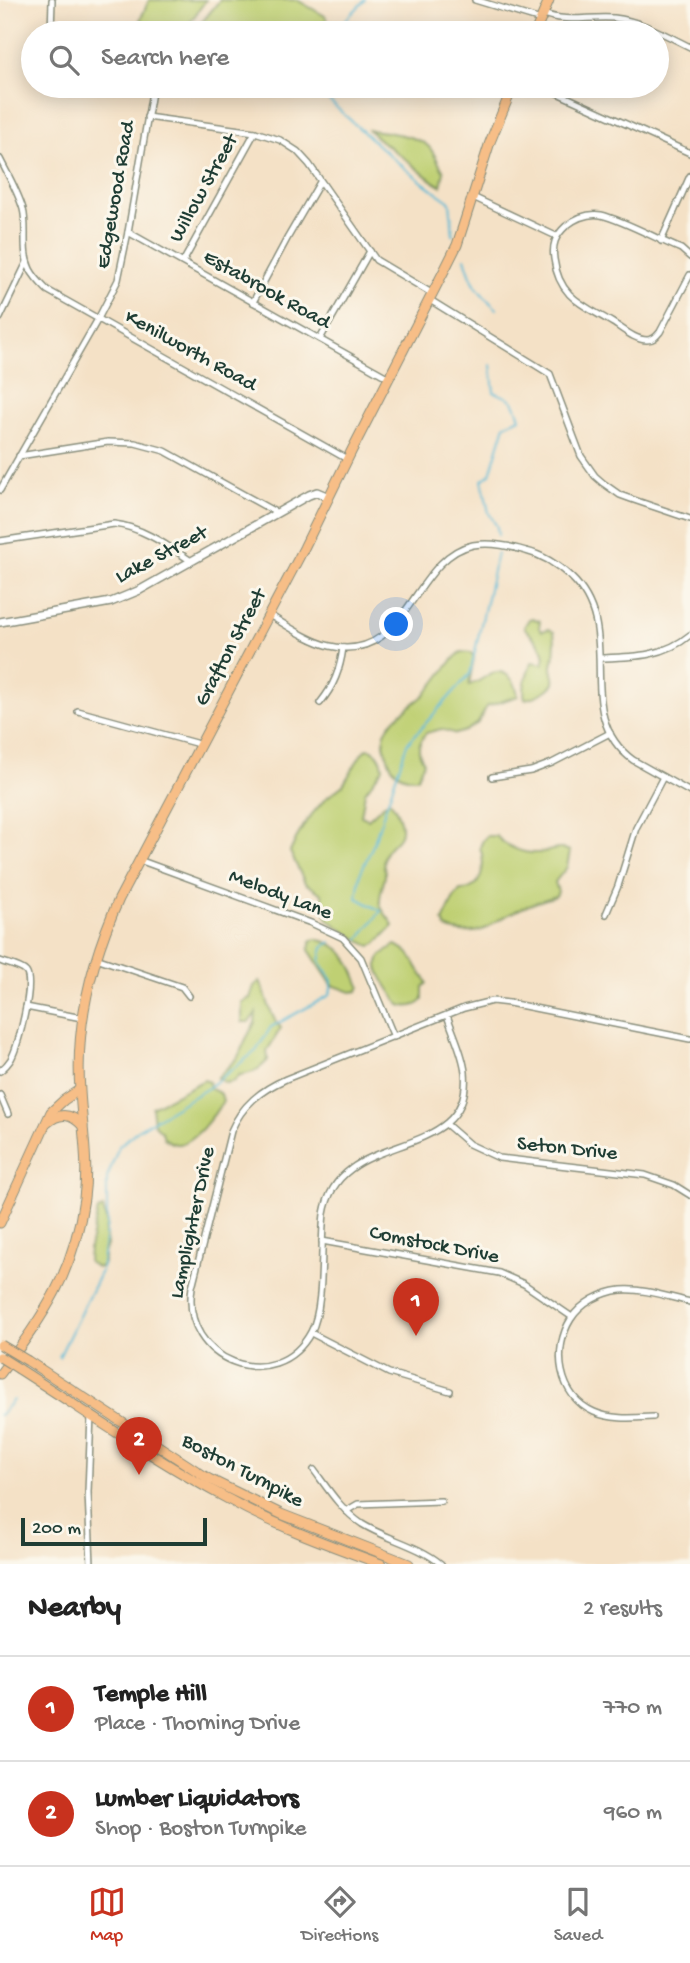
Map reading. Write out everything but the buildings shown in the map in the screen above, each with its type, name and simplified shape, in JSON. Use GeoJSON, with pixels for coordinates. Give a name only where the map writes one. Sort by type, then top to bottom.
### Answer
{"type":"FeatureCollection","features":[{"type":"Feature","properties":{"kind":"main road"},"geometry":{"type":"LineString","coordinates":[[540,21],[549,0]]}},
{"type":"Feature","properties":{"kind":"main road","name":"Grafton Street"},"geometry":{"type":"LineString","coordinates":[[0,1374],[49,1305],[68,1264],[78,1231],[86,1181],[79,1090],[82,1018],[102,936],[457,245],[490,142],[508,98]]}},
{"type":"Feature","properties":{"kind":"main road"},"geometry":{"type":"LineString","coordinates":[[0,1223],[51,1112],[79,1090]]}},
{"type":"Feature","properties":{"kind":"main road"},"geometry":{"type":"LineString","coordinates":[[46,1124],[54,1117],[62,1115],[75,1118],[83,1126]]}},
{"type":"Feature","properties":{"kind":"main road","name":"Boston Turnpike"},"geometry":{"type":"LineString","coordinates":[[1,1344],[207,1478],[281,1514],[409,1564]]}},
{"type":"Feature","properties":{"kind":"main road","name":"Boston Turnpike"},"geometry":{"type":"LineString","coordinates":[[0,1357],[228,1500],[286,1527],[381,1564]]}},
{"type":"Feature","properties":{"kind":"street"},"geometry":{"type":"LineString","coordinates":[[51,21],[52,0]]}},
{"type":"Feature","properties":{"kind":"street"},"geometry":{"type":"LineString","coordinates":[[475,0],[542,17],[601,17],[628,21]]}},
{"type":"Feature","properties":{"kind":"street"},"geometry":{"type":"LineString","coordinates":[[669,37],[690,47]]}},
{"type":"Feature","properties":{"kind":"street","name":"Edgewood Road"},"geometry":{"type":"LineString","coordinates":[[0,490],[118,280],[151,98]]}},
{"type":"Feature","properties":{"kind":"street"},"geometry":{"type":"LineString","coordinates":[[569,98],[690,153]]}},
{"type":"Feature","properties":{"kind":"street"},"geometry":{"type":"LineString","coordinates":[[147,117],[255,131],[290,145],[309,164],[376,260],[550,374],[577,446],[588,467],[603,483],[620,495],[690,519]]}},
{"type":"Feature","properties":{"kind":"street","name":"Willow Street"},"geometry":{"type":"LineString","coordinates":[[183,262],[255,131]]}},
{"type":"Feature","properties":{"kind":"street"},"geometry":{"type":"LineString","coordinates":[[0,159],[23,209],[27,262],[0,318]]}},
{"type":"Feature","properties":{"kind":"street"},"geometry":{"type":"LineString","coordinates":[[661,241],[690,176]]}},
{"type":"Feature","properties":{"kind":"street"},"geometry":{"type":"LineString","coordinates":[[253,302],[320,182]]}},
{"type":"Feature","properties":{"kind":"street"},"geometry":{"type":"LineString","coordinates":[[473,197],[556,236]]}},
{"type":"Feature","properties":{"kind":"street"},"geometry":{"type":"LineString","coordinates":[[690,257],[681,249],[611,218],[594,214],[572,221],[556,236],[553,248],[555,268],[567,294],[633,336],[644,340],[653,339],[660,332],[690,275]]}},
{"type":"Feature","properties":{"kind":"street","name":"Estabrook Road"},"geometry":{"type":"LineString","coordinates":[[128,232],[389,377]]}},
{"type":"Feature","properties":{"kind":"street"},"geometry":{"type":"LineString","coordinates":[[320,339],[370,251]]}},
{"type":"Feature","properties":{"kind":"street","name":"Kenilworth Road"},"geometry":{"type":"LineString","coordinates":[[27,262],[33,275],[47,290],[347,459]]}},
{"type":"Feature","properties":{"kind":"street"},"geometry":{"type":"LineString","coordinates":[[19,456],[108,442],[135,443],[165,451],[277,513]]}},
{"type":"Feature","properties":{"kind":"street","name":"Lake Street"},"geometry":{"type":"LineString","coordinates":[[0,622],[111,602],[139,590],[314,492],[329,496]]}},
{"type":"Feature","properties":{"kind":"street"},"geometry":{"type":"LineString","coordinates":[[0,541],[104,525],[124,525],[142,532],[191,561]]}},
{"type":"Feature","properties":{"kind":"street"},"geometry":{"type":"LineString","coordinates":[[269,615],[317,641],[343,648],[365,645],[381,637],[394,625],[448,557],[462,549],[488,544],[538,555],[565,571],[576,582],[597,622],[601,711],[610,733],[624,753],[690,792]]}},
{"type":"Feature","properties":{"kind":"street"},"geometry":{"type":"LineString","coordinates":[[600,658],[644,656],[660,652],[677,645],[690,635]]}},
{"type":"Feature","properties":{"kind":"street"},"geometry":{"type":"LineString","coordinates":[[320,703],[338,674],[343,648]]}},
{"type":"Feature","properties":{"kind":"street"},"geometry":{"type":"LineString","coordinates":[[78,711],[200,746]]}},
{"type":"Feature","properties":{"kind":"street"},"geometry":{"type":"LineString","coordinates":[[492,778],[531,771],[610,733]]}},
{"type":"Feature","properties":{"kind":"street"},"geometry":{"type":"LineString","coordinates":[[606,914],[618,886],[636,828],[663,777]]}},
{"type":"Feature","properties":{"kind":"street","name":"Melody Lane"},"geometry":{"type":"LineString","coordinates":[[139,860],[319,926],[343,938],[361,958],[394,1037]]}},
{"type":"Feature","properties":{"kind":"street"},"geometry":{"type":"LineString","coordinates":[[96,958],[179,986],[186,990],[189,996]]}},
{"type":"Feature","properties":{"kind":"street"},"geometry":{"type":"LineString","coordinates":[[0,961],[22,969],[29,982],[26,1007],[12,1058],[0,1071]]}},
{"type":"Feature","properties":{"kind":"street","name":"Lamplighter Drive"},"geometry":{"type":"LineString","coordinates":[[311,1333],[300,1347],[287,1357],[271,1364],[253,1366],[220,1356],[207,1345],[197,1330],[192,1314],[191,1296],[227,1143],[241,1111],[256,1096],[286,1079],[475,1004],[492,1001],[690,1039]]}},
{"type":"Feature","properties":{"kind":"street"},"geometry":{"type":"LineString","coordinates":[[26,1007],[82,1018]]}},
{"type":"Feature","properties":{"kind":"street"},"geometry":{"type":"LineString","coordinates":[[447,1015],[463,1060],[466,1087],[460,1105],[446,1124],[424,1138],[363,1162],[345,1174],[334,1186],[324,1214],[318,1308],[311,1333],[388,1373],[450,1391]]}},
{"type":"Feature","properties":{"kind":"street"},"geometry":{"type":"LineString","coordinates":[[0,1095],[8,1114]]}},
{"type":"Feature","properties":{"kind":"street","name":"Seton Drive"},"geometry":{"type":"LineString","coordinates":[[446,1124],[474,1147],[499,1158],[645,1175],[674,1185],[690,1195]]}},
{"type":"Feature","properties":{"kind":"street","name":"Comstock Drive"},"geometry":{"type":"LineString","coordinates":[[322,1241],[499,1273],[524,1284],[572,1317]]}},
{"type":"Feature","properties":{"kind":"street"},"geometry":{"type":"LineString","coordinates":[[653,1417],[620,1418],[605,1416],[588,1409],[574,1397],[566,1384],[560,1364],[561,1345],[572,1317],[592,1299],[621,1290],[652,1293],[690,1302]]}},
{"type":"Feature","properties":{"kind":"street"},"geometry":{"type":"LineString","coordinates":[[91,1415],[88,1492],[91,1564]]}},
{"type":"Feature","properties":{"kind":"street"},"geometry":{"type":"LineString","coordinates":[[314,1470],[346,1511],[375,1531],[426,1554],[440,1564]]}},
{"type":"Feature","properties":{"kind":"street"},"geometry":{"type":"LineString","coordinates":[[346,1511],[358,1504],[441,1501]]}},
{"type":"Feature","properties":{"kind":"green space"},"geometry":{"type":"Polygon","coordinates":[[[149,0],[206,0],[191,21],[140,21],[149,0]]]}},
{"type":"Feature","properties":{"kind":"green space"},"geometry":{"type":"Polygon","coordinates":[[[220,0],[297,0],[325,16],[328,21],[203,21],[220,0]]]}},
{"type":"Feature","properties":{"kind":"green space"},"geometry":{"type":"Polygon","coordinates":[[[369,130],[401,135],[424,143],[444,172],[441,186],[380,140],[369,130]]]}},
{"type":"Feature","properties":{"kind":"green space"},"geometry":{"type":"Polygon","coordinates":[[[532,618],[540,621],[539,628],[542,631],[549,629],[554,632],[554,683],[537,696],[525,699],[525,685],[532,662],[543,664],[545,659],[540,644],[524,627],[532,618]]]}},
{"type":"Feature","properties":{"kind":"green space"},"geometry":{"type":"Polygon","coordinates":[[[461,652],[471,653],[474,657],[469,685],[492,673],[503,673],[515,684],[518,696],[487,706],[478,723],[465,731],[456,734],[441,729],[426,733],[419,748],[424,762],[417,778],[401,775],[392,767],[388,757],[384,739],[386,730],[427,692],[461,652]]]}},
{"type":"Feature","properties":{"kind":"green space"},"geometry":{"type":"Polygon","coordinates":[[[370,749],[380,756],[383,768],[365,792],[361,816],[368,819],[390,801],[401,824],[399,837],[384,857],[385,875],[380,899],[382,909],[393,926],[371,946],[329,920],[322,894],[305,883],[290,852],[307,820],[325,799],[343,785],[362,753],[370,749]]]}},
{"type":"Feature","properties":{"kind":"green space"},"geometry":{"type":"Polygon","coordinates":[[[487,836],[496,836],[520,851],[570,851],[567,867],[555,882],[558,892],[556,896],[501,918],[480,931],[465,932],[446,928],[443,921],[453,900],[460,890],[474,886],[481,875],[483,861],[480,847],[487,836]]]}},
{"type":"Feature","properties":{"kind":"green space"},"geometry":{"type":"Polygon","coordinates":[[[316,939],[334,946],[345,955],[360,986],[358,991],[351,992],[332,985],[309,950],[311,940],[316,939]]]}},
{"type":"Feature","properties":{"kind":"green space"},"geometry":{"type":"Polygon","coordinates":[[[395,945],[408,953],[427,982],[423,987],[423,1000],[409,1007],[400,1005],[378,969],[381,956],[395,945]]]}},
{"type":"Feature","properties":{"kind":"green space"},"geometry":{"type":"Polygon","coordinates":[[[260,981],[271,1012],[281,1028],[267,1051],[268,1060],[265,1063],[255,1071],[239,1075],[234,1081],[226,1083],[217,1078],[238,1057],[255,1023],[256,1013],[249,1022],[242,1022],[242,1002],[250,998],[254,986],[260,981]]]}},
{"type":"Feature","properties":{"kind":"green space"},"geometry":{"type":"Polygon","coordinates":[[[204,1080],[209,1082],[210,1088],[221,1094],[223,1101],[198,1133],[185,1142],[171,1143],[154,1124],[152,1107],[204,1080]]]}},
{"type":"Feature","properties":{"kind":"green space"},"geometry":{"type":"Polygon","coordinates":[[[103,1208],[107,1224],[107,1245],[104,1263],[98,1268],[88,1262],[89,1248],[98,1211],[103,1208]]]}},
{"type":"Feature","properties":{"kind":"waterway"},"geometry":{"type":"LineString","coordinates":[[345,21],[365,0]]}},
{"type":"Feature","properties":{"kind":"waterway"},"geometry":{"type":"LineString","coordinates":[[326,98],[396,161],[450,202],[453,235]]}},
{"type":"Feature","properties":{"kind":"waterway"},"geometry":{"type":"LineString","coordinates":[[465,258],[476,286],[497,309]]}},
{"type":"Feature","properties":{"kind":"waterway"},"geometry":{"type":"LineString","coordinates":[[491,365],[494,392],[512,400],[520,418],[505,425],[490,474],[482,480],[489,513],[497,527],[498,535]]}},
{"type":"Feature","properties":{"kind":"waterway"},"geometry":{"type":"LineString","coordinates":[[358,940],[381,911],[357,898],[360,874],[373,845],[407,744],[470,674],[497,553]]}},
{"type":"Feature","properties":{"kind":"waterway"},"geometry":{"type":"LineString","coordinates":[[59,1357],[101,1271],[107,1223],[107,1178],[119,1146],[139,1129],[208,1088],[256,1051],[271,1027],[330,995],[332,981],[320,961],[323,947],[331,942]]}},
{"type":"Feature","properties":{"kind":"waterway"},"geometry":{"type":"LineString","coordinates":[[0,1415],[13,1400]]}},
{"type":"Feature","properties":{"kind":"place","name":"Temple Hill"},"geometry":{"type":"Point","coordinates":[416,1336]}},
{"type":"Feature","properties":{"kind":"place","name":"Lumber Liquidators"},"geometry":{"type":"Point","coordinates":[139,1475]}}]}
